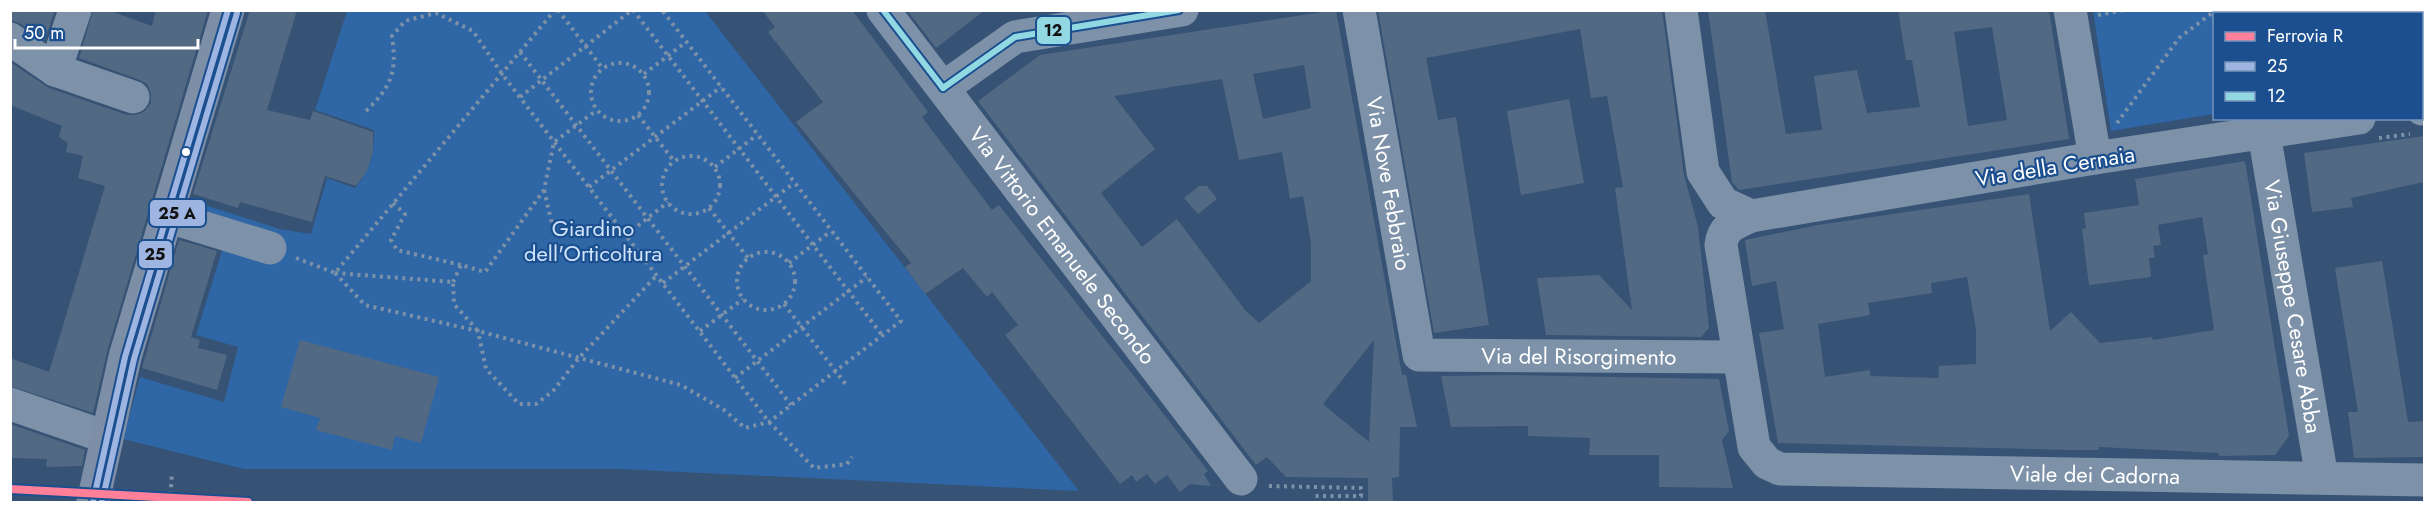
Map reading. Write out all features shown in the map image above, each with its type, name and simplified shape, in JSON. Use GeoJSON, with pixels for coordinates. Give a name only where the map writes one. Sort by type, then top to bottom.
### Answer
{"type":"FeatureCollection","features":[{"type":"Feature","properties":{"kind":"main road"},"geometry":{"type":"LineString","coordinates":[[93,502],[125,357],[228,10]]}},
{"type":"Feature","properties":{"kind":"street"},"geometry":{"type":"LineString","coordinates":[[55,70],[75,10]]}},
{"type":"Feature","properties":{"kind":"street","name":"Via Vittorio Emanuele Secondo"},"geometry":{"type":"LineString","coordinates":[[883,10],[1253,479]]}},
{"type":"Feature","properties":{"kind":"street"},"geometry":{"type":"LineString","coordinates":[[943,88],[1015,37],[1182,10]]}},
{"type":"Feature","properties":{"kind":"street","name":"Via Nove Febbraio"},"geometry":{"type":"LineString","coordinates":[[1359,10],[1419,355]]}},
{"type":"Feature","properties":{"kind":"street"},"geometry":{"type":"LineString","coordinates":[[1681,10],[1703,172],[1723,203],[1751,216]]}},
{"type":"Feature","properties":{"kind":"street"},"geometry":{"type":"LineString","coordinates":[[2080,13],[2095,158]]}},
{"type":"Feature","properties":{"kind":"street"},"geometry":{"type":"LineString","coordinates":[[10,39],[55,70],[133,97]]}},
{"type":"Feature","properties":{"kind":"street","name":"Via della Cernaia"},"geometry":{"type":"LineString","coordinates":[[1751,216],[2095,158],[2346,120]]}},
{"type":"Feature","properties":{"kind":"street","name":"Via Giuseppe Cesare Abba"},"geometry":{"type":"LineString","coordinates":[[2264,133],[2322,478]]}},
{"type":"Feature","properties":{"kind":"street"},"geometry":{"type":"LineString","coordinates":[[166,216],[270,248]]}},
{"type":"Feature","properties":{"kind":"street"},"geometry":{"type":"LineString","coordinates":[[1737,357],[1721,245],[1722,237],[1729,226],[1751,216]]}},
{"type":"Feature","properties":{"kind":"street","name":"Via del Risorgimento"},"geometry":{"type":"LineString","coordinates":[[1419,355],[1737,357]]}},
{"type":"Feature","properties":{"kind":"street","name":"Viale dei Cadorna"},"geometry":{"type":"LineString","coordinates":[[1737,357],[1754,447],[1767,464],[1780,469],[2322,478],[2411,487]]}},
{"type":"Feature","properties":{"kind":"street"},"geometry":{"type":"LineString","coordinates":[[10,404],[106,437]]}},
{"type":"Feature","properties":{"kind":"path"},"geometry":{"type":"LineString","coordinates":[[334,273],[556,10],[603,69]]}},
{"type":"Feature","properties":{"kind":"path"},"geometry":{"type":"LineString","coordinates":[[520,97],[633,10],[882,335]]}},
{"type":"Feature","properties":{"kind":"path"},"geometry":{"type":"LineString","coordinates":[[334,273],[365,306],[478,331],[681,385],[724,410],[745,428],[769,422],[901,321],[662,10]]}},
{"type":"Feature","properties":{"kind":"path"},"geometry":{"type":"LineString","coordinates":[[2080,13],[2124,10]]}},
{"type":"Feature","properties":{"kind":"path"},"geometry":{"type":"LineString","coordinates":[[2112,131],[2179,38],[2213,12]]}},
{"type":"Feature","properties":{"kind":"path"},"geometry":{"type":"LineString","coordinates":[[366,111],[386,92],[395,63],[392,36],[405,21],[436,13],[473,31],[502,74],[769,422],[814,468],[847,464],[852,458]]}},
{"type":"Feature","properties":{"kind":"path"},"geometry":{"type":"LineString","coordinates":[[644,74],[686,42]]}},
{"type":"Feature","properties":{"kind":"path"},"geometry":{"type":"LineString","coordinates":[[520,52],[790,405]]}},
{"type":"Feature","properties":{"kind":"path"},"geometry":{"type":"LineString","coordinates":[[624,63],[644,74],[650,96],[646,107],[638,115],[617,121],[597,110],[592,99],[592,88],[595,77],[603,69],[613,64],[624,63]]}},
{"type":"Feature","properties":{"kind":"path"},"geometry":{"type":"LineString","coordinates":[[589,187],[721,87]]}},
{"type":"Feature","properties":{"kind":"path"},"geometry":{"type":"LineString","coordinates":[[393,204],[405,214],[391,240],[397,250],[485,272],[544,190],[554,142],[597,110]]}},
{"type":"Feature","properties":{"kind":"path"},"geometry":{"type":"LineString","coordinates":[[638,115],[674,161]]}},
{"type":"Feature","properties":{"kind":"path"},"geometry":{"type":"LineString","coordinates":[[715,167],[757,135]]}},
{"type":"Feature","properties":{"kind":"path"},"geometry":{"type":"LineString","coordinates":[[684,156],[695,156],[706,159],[715,167],[720,188],[717,199],[709,208],[699,213],[687,214],[677,210],[668,202],[662,181],[666,170],[674,161],[684,156]]}},
{"type":"Feature","properties":{"kind":"path"},"geometry":{"type":"LineString","coordinates":[[663,283],[794,183]]}},
{"type":"Feature","properties":{"kind":"path"},"geometry":{"type":"LineString","coordinates":[[544,190],[552,224]]}},
{"type":"Feature","properties":{"kind":"path"},"geometry":{"type":"LineString","coordinates":[[626,235],[668,202]]}},
{"type":"Feature","properties":{"kind":"path"},"geometry":{"type":"LineString","coordinates":[[709,208],[748,258]]}},
{"type":"Feature","properties":{"kind":"path"},"geometry":{"type":"LineString","coordinates":[[789,263],[831,231]]}},
{"type":"Feature","properties":{"kind":"path"},"geometry":{"type":"LineString","coordinates":[[270,248],[334,273],[453,282]]}},
{"type":"Feature","properties":{"kind":"path"},"geometry":{"type":"LineString","coordinates":[[770,252],[781,256],[789,263],[795,285],[791,296],[784,304],[773,309],[762,310],[751,306],[743,299],[738,288],[737,277],[741,266],[748,258],[758,253],[770,252]]}},
{"type":"Feature","properties":{"kind":"path"},"geometry":{"type":"LineString","coordinates":[[461,265],[453,282],[454,303],[478,331],[486,369],[519,404],[536,404],[553,391],[578,359],[657,275]]}},
{"type":"Feature","properties":{"kind":"path"},"geometry":{"type":"LineString","coordinates":[[735,378],[867,277]]}},
{"type":"Feature","properties":{"kind":"path"},"geometry":{"type":"LineString","coordinates":[[700,332],[743,299]]}},
{"type":"Feature","properties":{"kind":"path"},"geometry":{"type":"LineString","coordinates":[[784,304],[846,386]]}},
{"type":"Feature","properties":{"kind":"path"},"geometry":{"type":"LineString","coordinates":[[170,502],[172,473]]}},
{"type":"Feature","properties":{"kind":"path"},"geometry":{"type":"LineString","coordinates":[[1253,479],[1270,488],[1361,488],[1361,496],[1315,496]]}},
{"type":"Feature","properties":{"kind":"green space"},"geometry":{"type":"Polygon","coordinates":[[[2394,10],[2395,12],[2213,12],[2213,114],[2111,131],[2093,11],[2394,10]]]}},
{"type":"Feature","properties":{"kind":"green space","name":"Giardino dell'Orticoltura"},"geometry":{"type":"Polygon","coordinates":[[[347,11],[705,11],[1079,491],[619,469],[244,469],[123,439],[140,377],[224,402],[238,347],[196,335],[225,241],[184,230],[192,201],[280,229],[311,234],[327,178],[355,188],[365,174],[372,154],[374,130],[315,110],[347,11]]]}},
{"type":"Feature","properties":{"kind":"building"},"geometry":{"type":"Polygon","coordinates":[[[10,10],[55,10],[45,40],[21,24],[10,20],[10,10]]]}},
{"type":"Feature","properties":{"kind":"building"},"geometry":{"type":"Polygon","coordinates":[[[93,10],[108,10],[152,26],[156,10],[208,10],[107,352],[93,413],[10,386],[10,358],[49,372],[105,186],[78,178],[83,156],[66,152],[68,143],[59,137],[62,126],[10,105],[10,62],[49,88],[127,115],[136,115],[145,111],[151,103],[151,93],[147,84],[79,58],[93,10]]]}},
{"type":"Feature","properties":{"kind":"building"},"geometry":{"type":"Polygon","coordinates":[[[250,10],[297,10],[267,110],[310,120],[313,111],[373,132],[373,152],[367,171],[356,186],[325,176],[312,222],[240,202],[238,208],[193,194],[250,10]]]}},
{"type":"Feature","properties":{"kind":"building"},"geometry":{"type":"Polygon","coordinates":[[[762,10],[852,10],[928,112],[922,117],[992,210],[999,205],[1208,471],[1204,474],[1211,486],[1190,484],[1180,492],[1167,475],[1155,484],[1147,474],[1136,482],[1132,475],[1120,484],[1005,335],[1018,325],[992,292],[987,297],[963,268],[925,294],[905,267],[911,263],[796,122],[823,102],[768,32],[775,27],[762,10]]]}},
{"type":"Feature","properties":{"kind":"building"},"geometry":{"type":"Polygon","coordinates":[[[907,10],[985,10],[936,48],[907,10]]]}},
{"type":"Feature","properties":{"kind":"building"},"geometry":{"type":"Polygon","coordinates":[[[1336,10],[1402,375],[1406,375],[1417,427],[1400,427],[1399,477],[1392,478],[1393,501],[1368,501],[1368,478],[1286,477],[1267,457],[1256,465],[978,101],[1040,55],[1336,10]],[[1304,65],[1253,74],[1263,119],[1311,108],[1304,65]],[[1222,79],[1114,96],[1155,149],[1101,193],[1142,247],[1177,219],[1245,310],[1259,323],[1311,281],[1311,243],[1303,196],[1290,199],[1282,152],[1239,160],[1222,79]],[[1374,340],[1323,404],[1369,442],[1374,340]]]}},
{"type":"Feature","properties":{"kind":"building"},"geometry":{"type":"Polygon","coordinates":[[[1378,10],[1662,10],[1684,175],[1698,227],[1709,328],[1701,337],[1546,335],[1537,278],[1599,275],[1632,310],[1615,188],[1623,187],[1607,96],[1591,98],[1580,29],[1426,58],[1438,120],[1456,117],[1489,325],[1434,333],[1378,10]]]}},
{"type":"Feature","properties":{"kind":"building"},"geometry":{"type":"Polygon","coordinates":[[[1708,10],[1765,10],[1786,134],[1822,130],[1814,76],[1857,70],[1867,113],[1920,107],[1912,60],[1906,60],[1898,10],[2049,10],[2069,139],[1739,190],[1732,182],[1708,10]],[[1992,27],[1954,32],[1968,126],[2007,120],[1992,27]]]}},
{"type":"Feature","properties":{"kind":"building"},"geometry":{"type":"Polygon","coordinates":[[[1569,99],[1584,183],[1521,195],[1507,111],[1569,99]]]}},
{"type":"Feature","properties":{"kind":"building"},"geometry":{"type":"Polygon","coordinates":[[[2424,136],[2424,182],[2351,198],[2353,207],[2312,212],[2304,153],[2424,136]]]}},
{"type":"Feature","properties":{"kind":"building"},"geometry":{"type":"Polygon","coordinates":[[[2245,161],[2289,436],[2275,455],[2219,456],[2219,453],[2099,447],[2099,450],[2071,450],[1778,443],[1759,333],[1784,329],[1776,281],[1752,286],[1745,240],[1818,225],[2029,194],[2050,331],[2071,312],[2100,343],[2152,337],[2153,340],[2214,330],[2203,255],[2208,254],[2202,217],[2158,225],[2161,245],[2153,246],[2155,258],[2149,258],[2151,277],[2089,285],[2082,229],[2086,228],[2084,213],[2139,205],[2135,179],[2245,161]],[[1967,277],[1931,283],[1932,293],[1868,303],[1870,315],[1818,324],[1825,377],[1870,370],[1870,376],[1938,378],[1939,366],[1976,364],[1976,330],[1967,277]]]}},
{"type":"Feature","properties":{"kind":"building"},"geometry":{"type":"Polygon","coordinates":[[[1199,186],[1207,186],[1217,199],[1198,214],[1184,198],[1199,186]]]}},
{"type":"Feature","properties":{"kind":"building"},"geometry":{"type":"Polygon","coordinates":[[[179,240],[217,251],[191,337],[200,340],[198,348],[227,355],[217,390],[142,368],[179,240]]]}},
{"type":"Feature","properties":{"kind":"building"},"geometry":{"type":"Polygon","coordinates":[[[2382,261],[2408,422],[2424,421],[2424,457],[2354,458],[2348,412],[2358,412],[2335,268],[2382,261]]]}},
{"type":"Feature","properties":{"kind":"building"},"geometry":{"type":"Polygon","coordinates":[[[300,340],[439,377],[421,443],[395,436],[392,450],[316,430],[320,418],[281,407],[300,340]]]}},
{"type":"Feature","properties":{"kind":"building"},"geometry":{"type":"Polygon","coordinates":[[[1517,375],[1719,379],[1729,431],[1722,440],[1733,488],[1659,487],[1659,455],[1589,455],[1590,438],[1528,436],[1528,426],[1451,427],[1441,376],[1517,375]]]}},
{"type":"Feature","properties":{"kind":"building"},"geometry":{"type":"Polygon","coordinates":[[[10,424],[85,450],[82,466],[46,467],[47,459],[10,458],[10,424]]]}},
{"type":"Feature","properties":{"kind":"rail line","name":"R"},"geometry":{"type":"LineString","coordinates":[[10,489],[248,502]]}},
{"type":"Feature","properties":{"kind":"transit line","name":"25"},"geometry":{"type":"LineString","coordinates":[[93,502],[125,357],[228,10]]}},
{"type":"Feature","properties":{"kind":"transit line","name":"12"},"geometry":{"type":"LineString","coordinates":[[883,10],[943,88]]}},
{"type":"Feature","properties":{"kind":"transit line","name":"12"},"geometry":{"type":"LineString","coordinates":[[943,88],[1015,37],[1179,10]]}},
{"type":"Feature","properties":{"kind":"transit line"},"geometry":{"type":"LineString","coordinates":[[102,502],[134,359],[237,13]]}}]}
